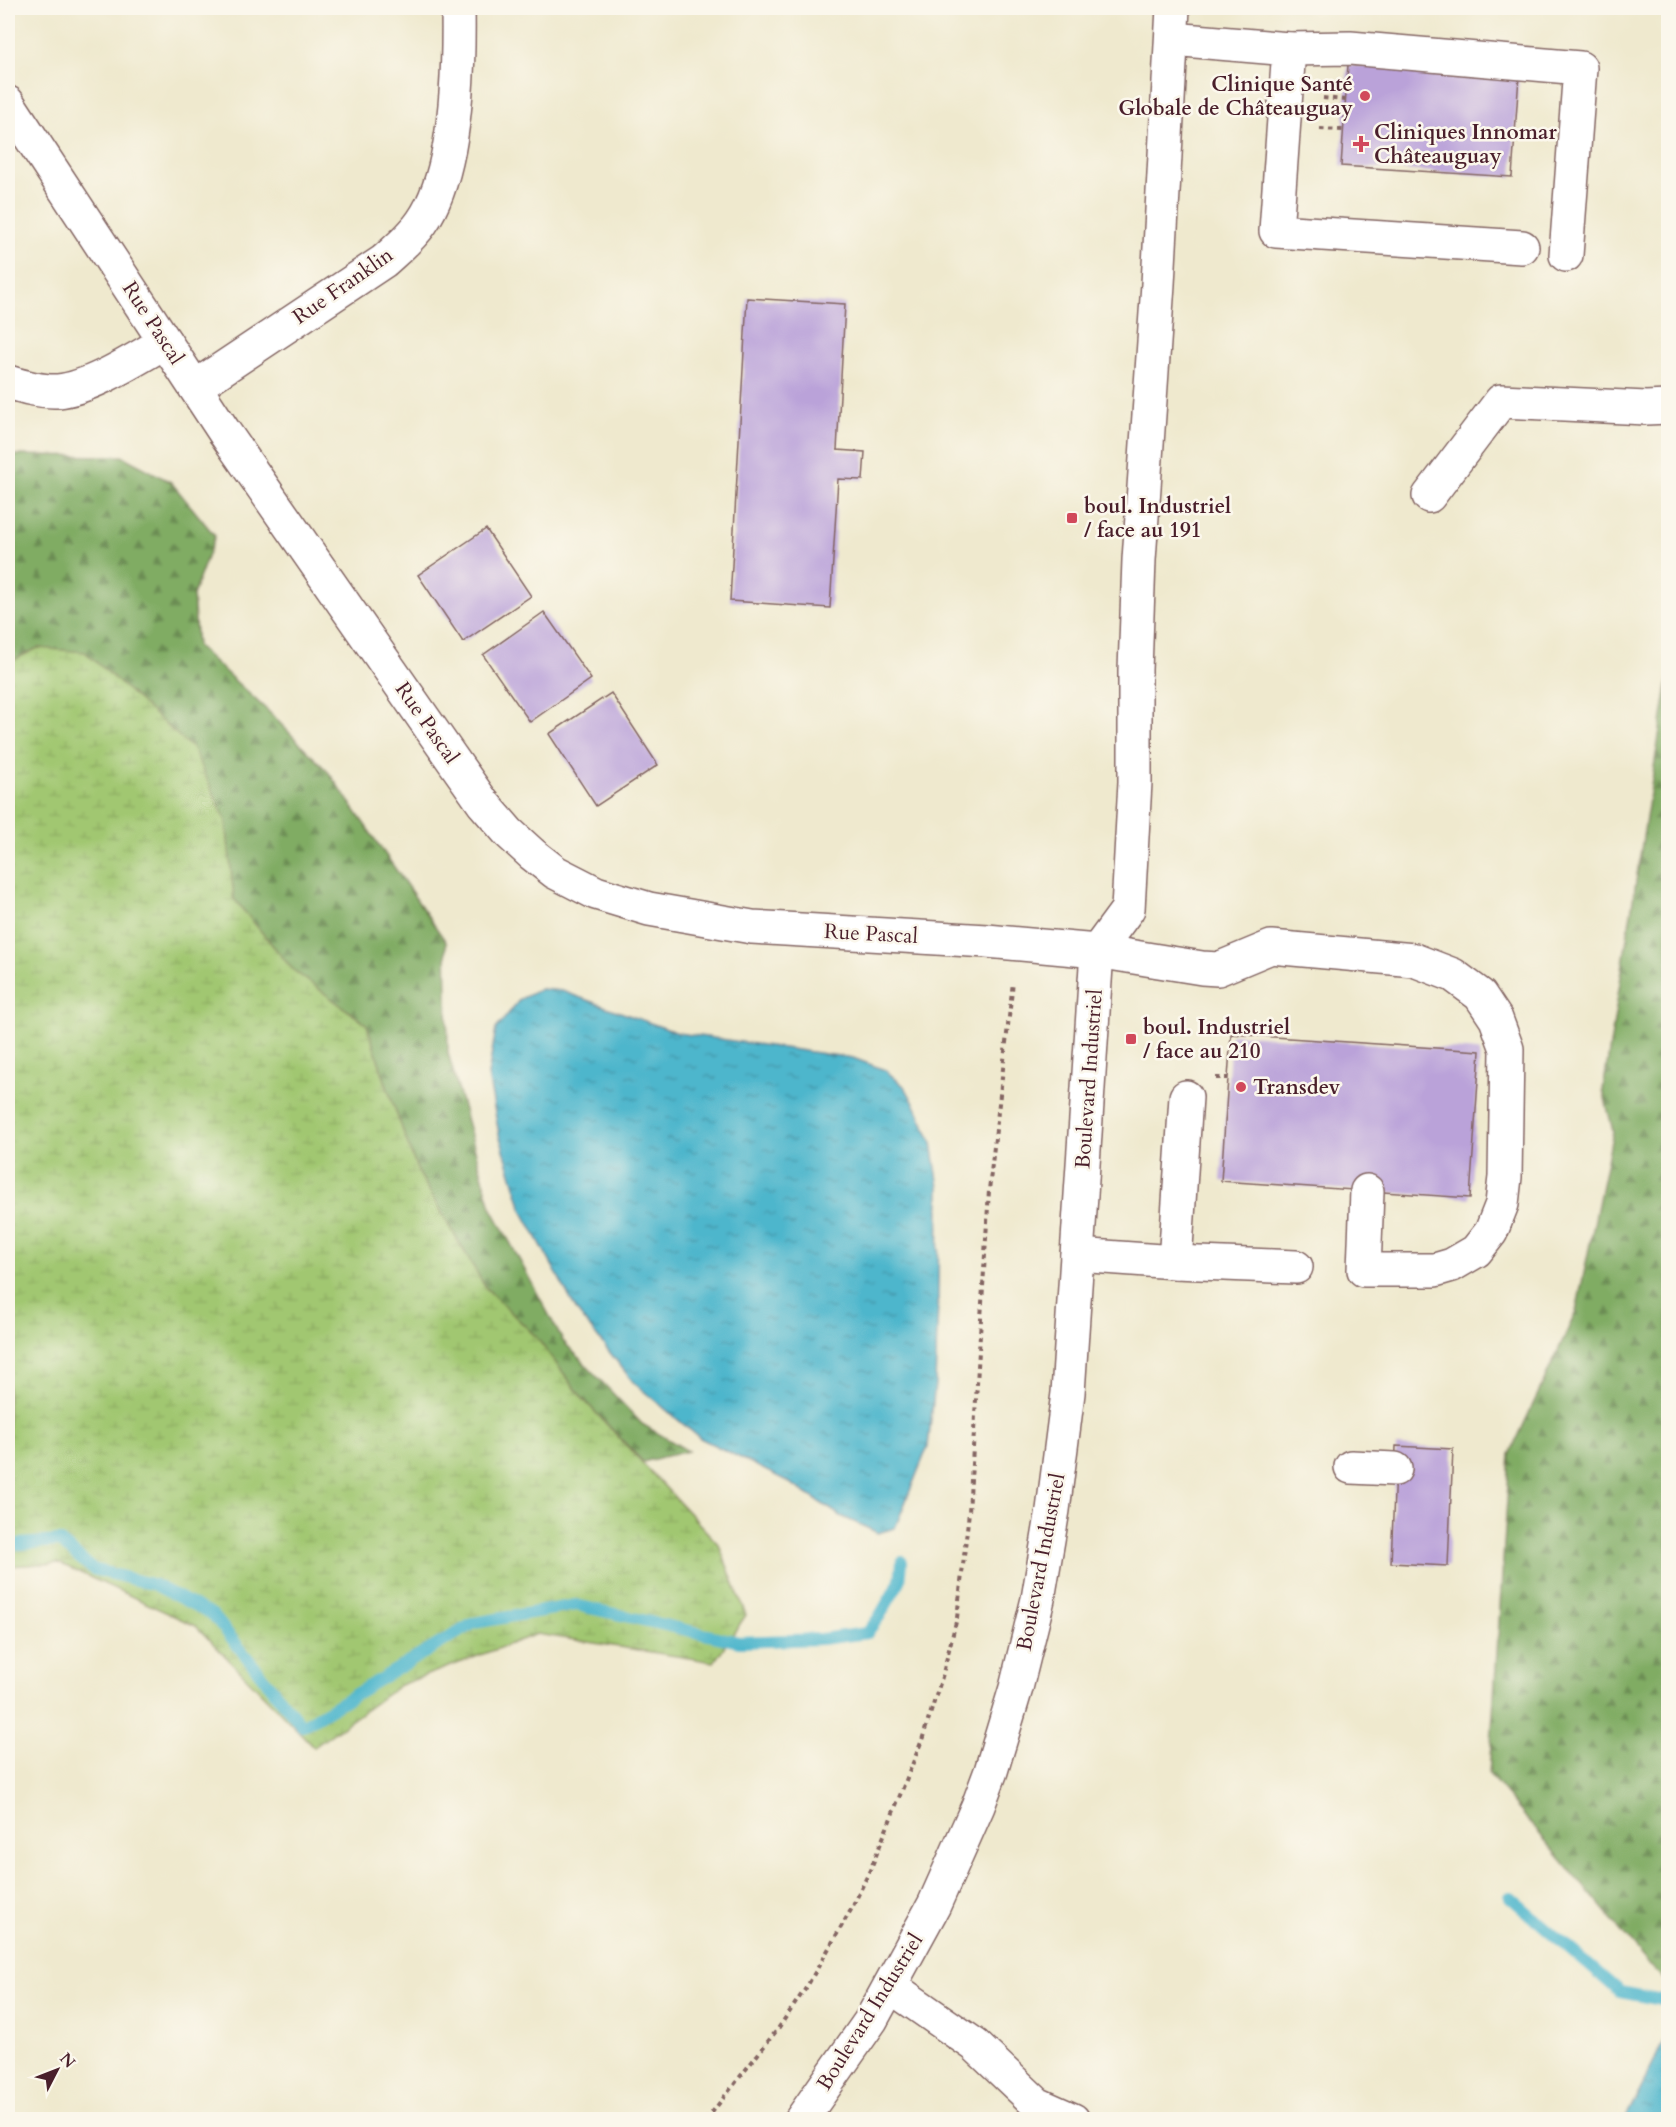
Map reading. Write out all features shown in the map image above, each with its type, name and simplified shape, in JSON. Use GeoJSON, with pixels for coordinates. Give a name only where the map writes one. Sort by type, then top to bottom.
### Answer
{"type":"FeatureCollection","features":[{"type":"Feature","properties":{"kind":"street","name":"Rue Franklin"},"geometry":{"type":"LineString","coordinates":[[195,387],[384,261],[422,222],[437,194],[448,163],[455,99],[458,8]]}},
{"type":"Feature","properties":{"kind":"street"},"geometry":{"type":"LineString","coordinates":[[1097,951],[1128,909],[1135,782],[1135,670],[1139,560],[1173,23],[1289,49],[1350,48],[1580,68],[1566,255]]}},
{"type":"Feature","properties":{"kind":"street"},"geometry":{"type":"LineString","coordinates":[[1289,49],[1276,231],[1522,247]]}},
{"type":"Feature","properties":{"kind":"street","name":"Rue Pascal"},"geometry":{"type":"LineString","coordinates":[[8,103],[225,433],[483,803],[509,833],[532,854],[555,872],[596,893],[624,903],[682,916],[752,927],[987,941],[1097,951],[1218,969],[1271,947],[1414,960],[1453,975],[1480,994],[1496,1019],[1507,1049],[1505,1177],[1502,1204],[1491,1232],[1476,1251],[1452,1265],[1435,1270],[1364,1270],[1367,1191]]}},
{"type":"Feature","properties":{"kind":"street"},"geometry":{"type":"LineString","coordinates":[[8,382],[31,389],[57,391],[77,387],[131,362],[165,342]]}},
{"type":"Feature","properties":{"kind":"street"},"geometry":{"type":"LineString","coordinates":[[1429,496],[1501,401],[1668,407]]}},
{"type":"Feature","properties":{"kind":"street","name":"Boulevard Industriel"},"geometry":{"type":"LineString","coordinates":[[801,2120],[871,2020],[934,1905],[978,1806],[1016,1688],[1038,1599],[1053,1510],[1068,1393],[1097,951]]}},
{"type":"Feature","properties":{"kind":"street"},"geometry":{"type":"LineString","coordinates":[[1175,1262],[1186,1097]]}},
{"type":"Feature","properties":{"kind":"street"},"geometry":{"type":"LineString","coordinates":[[1077,1255],[1296,1267]]}},
{"type":"Feature","properties":{"kind":"street"},"geometry":{"type":"LineString","coordinates":[[1351,1467],[1395,1469]]}},
{"type":"Feature","properties":{"kind":"street"},"geometry":{"type":"LineString","coordinates":[[890,1986],[975,2045],[1037,2104],[1073,2120]]}},
{"type":"Feature","properties":{"kind":"path"},"geometry":{"type":"LineString","coordinates":[[706,2120],[777,2030],[806,1988],[852,1908],[922,1740],[942,1677],[957,1618],[969,1512],[989,1190],[1010,998]]}},
{"type":"Feature","properties":{"kind":"green space"},"geometry":{"type":"Polygon","coordinates":[[[8,455],[122,456],[171,482],[215,536],[193,595],[197,646],[268,711],[329,773],[446,942],[448,1053],[491,1207],[563,1341],[642,1424],[688,1451],[643,1462],[583,1399],[536,1337],[485,1287],[417,1170],[367,1025],[293,970],[234,899],[226,821],[38,648],[8,663],[8,455]]]}},
{"type":"Feature","properties":{"kind":"green space"},"geometry":{"type":"Polygon","coordinates":[[[38,648],[85,652],[193,749],[226,821],[234,899],[293,970],[367,1025],[417,1170],[485,1287],[536,1337],[583,1399],[719,1545],[746,1615],[714,1662],[537,1634],[400,1685],[314,1747],[196,1626],[59,1563],[8,1566],[8,663],[38,648]]]}},
{"type":"Feature","properties":{"kind":"green space"},"geometry":{"type":"Polygon","coordinates":[[[1668,679],[1668,1986],[1489,1774],[1510,1454],[1576,1312],[1613,1131],[1603,1090],[1668,679]]]}},
{"type":"Feature","properties":{"kind":"water"},"geometry":{"type":"Polygon","coordinates":[[[541,989],[562,991],[678,1033],[853,1058],[885,1070],[905,1087],[932,1143],[939,1187],[938,1301],[935,1384],[928,1446],[895,1528],[878,1533],[841,1516],[787,1481],[700,1438],[634,1383],[577,1311],[523,1212],[499,1134],[488,1075],[496,1029],[520,999],[541,989]]]}},
{"type":"Feature","properties":{"kind":"water"},"geometry":{"type":"Polygon","coordinates":[[[1668,2035],[1668,2119],[1625,2119],[1668,2035]]]}},
{"type":"Feature","properties":{"kind":"building"},"geometry":{"type":"Polygon","coordinates":[[[1348,65],[1519,76],[1512,177],[1341,166],[1348,65]]]}},
{"type":"Feature","properties":{"kind":"building"},"geometry":{"type":"Polygon","coordinates":[[[747,298],[845,304],[837,450],[865,452],[863,480],[838,479],[830,608],[730,601],[747,298]]]}},
{"type":"Feature","properties":{"kind":"building"},"geometry":{"type":"Polygon","coordinates":[[[486,529],[531,596],[463,642],[418,575],[486,529]]]}},
{"type":"Feature","properties":{"kind":"building"},"geometry":{"type":"Polygon","coordinates":[[[544,612],[591,679],[530,722],[483,655],[544,612]]]}},
{"type":"Feature","properties":{"kind":"building"},"geometry":{"type":"Polygon","coordinates":[[[611,693],[658,765],[596,806],[549,734],[611,693]]]}},
{"type":"Feature","properties":{"kind":"building"},"geometry":{"type":"Polygon","coordinates":[[[1231,1034],[1480,1051],[1470,1198],[1221,1181],[1231,1034]]]}},
{"type":"Feature","properties":{"kind":"building"},"geometry":{"type":"Polygon","coordinates":[[[1396,1446],[1453,1449],[1448,1566],[1391,1563],[1396,1446]]]}},
{"type":"Feature","properties":{"kind":"waterway"},"geometry":{"type":"LineString","coordinates":[[8,1545],[59,1541],[93,1569],[155,1585],[213,1615],[302,1726],[474,1623],[576,1605],[739,1642],[821,1639],[867,1633],[900,1581],[902,1562]]}},
{"type":"Feature","properties":{"kind":"waterway"},"geometry":{"type":"LineString","coordinates":[[1510,1897],[1620,1992],[1668,2001]]}},
{"type":"Feature","properties":{"kind":"place","name":"Clinique Santé Globale de Châteauguay"},"geometry":{"type":"Point","coordinates":[1365,96]}},
{"type":"Feature","properties":{"kind":"place","name":"Cliniques Innomar Châteauguay"},"geometry":{"type":"Point","coordinates":[1361,144]}},
{"type":"Feature","properties":{"kind":"place","name":"boul. Industriel / face au 191"},"geometry":{"type":"Point","coordinates":[1072,518]}},
{"type":"Feature","properties":{"kind":"place","name":"boul. Industriel / face au 210"},"geometry":{"type":"Point","coordinates":[1131,1039]}},
{"type":"Feature","properties":{"kind":"place","name":"Transdev"},"geometry":{"type":"Point","coordinates":[1241,1087]}}]}
